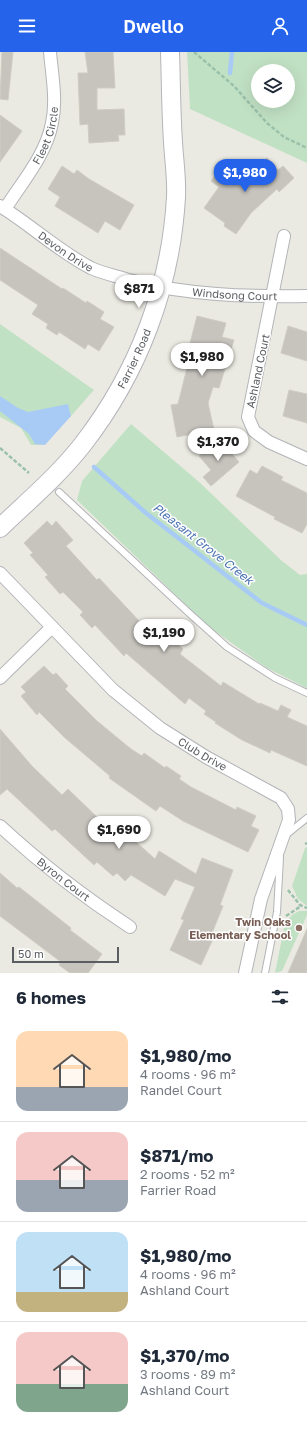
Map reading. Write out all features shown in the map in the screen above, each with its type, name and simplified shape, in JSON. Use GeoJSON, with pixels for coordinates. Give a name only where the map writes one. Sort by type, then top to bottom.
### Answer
{"type":"FeatureCollection","features":[{"type":"Feature","properties":{"kind":"street","name":"Fleet Circle"},"geometry":{"type":"LineString","coordinates":[[2,207],[39,157],[48,140],[53,122],[54,103],[50,52]]}},
{"type":"Feature","properties":{"kind":"street","name":"Farrier Road"},"geometry":{"type":"LineString","coordinates":[[0,528],[82,445],[108,409],[129,373],[148,332],[162,288],[169,254],[176,196],[170,52]]}},
{"type":"Feature","properties":{"kind":"street","name":"Devon Drive"},"geometry":{"type":"LineString","coordinates":[[2,207],[53,244],[91,268],[162,288]]}},
{"type":"Feature","properties":{"kind":"street","name":"Ashland Court"},"geometry":{"type":"LineString","coordinates":[[284,236],[248,418],[254,431],[269,442],[307,459]]}},
{"type":"Feature","properties":{"kind":"street","name":"Windsong Court"},"geometry":{"type":"LineString","coordinates":[[162,288],[272,297],[307,296]]}},
{"type":"Feature","properties":{"kind":"street","name":"Club Drive"},"geometry":{"type":"LineString","coordinates":[[0,573],[113,690],[160,728],[206,757],[281,798],[288,809],[289,820],[261,900],[245,973]]}},
{"type":"Feature","properties":{"kind":"street"},"geometry":{"type":"LineString","coordinates":[[0,678],[52,627]]}},
{"type":"Feature","properties":{"kind":"street","name":"Byron Court"},"geometry":{"type":"LineString","coordinates":[[0,826],[33,857],[84,897],[130,927]]}},
{"type":"Feature","properties":{"kind":"lane"},"geometry":{"type":"LineString","coordinates":[[60,492],[227,647],[275,678],[307,693]]}},
{"type":"Feature","properties":{"kind":"lane"},"geometry":{"type":"LineString","coordinates":[[265,973],[277,912],[282,842],[307,818]]}},
{"type":"Feature","properties":{"kind":"path"},"geometry":{"type":"LineString","coordinates":[[194,52],[234,86],[267,123],[284,136],[307,148]]}},
{"type":"Feature","properties":{"kind":"path"},"geometry":{"type":"LineString","coordinates":[[0,448],[29,473]]}},
{"type":"Feature","properties":{"kind":"path"},"geometry":{"type":"LineString","coordinates":[[288,890],[301,906],[307,908]]}},
{"type":"Feature","properties":{"kind":"path"},"geometry":{"type":"LineString","coordinates":[[282,918],[301,906]]}},
{"type":"Feature","properties":{"kind":"green space"},"geometry":{"type":"Polygon","coordinates":[[[187,52],[307,52],[307,163],[190,109],[187,52]]]}},
{"type":"Feature","properties":{"kind":"green space"},"geometry":{"type":"Polygon","coordinates":[[[0,324],[94,390],[42,445],[31,445],[21,428],[0,417],[0,324]]]}},
{"type":"Feature","properties":{"kind":"green space"},"geometry":{"type":"Polygon","coordinates":[[[131,424],[198,481],[282,561],[300,575],[307,574],[307,688],[267,668],[209,627],[77,500],[82,481],[131,424]]]}},
{"type":"Feature","properties":{"kind":"green space"},"geometry":{"type":"Polygon","coordinates":[[[307,847],[307,906],[298,899],[292,886],[305,848],[307,847]]]}},
{"type":"Feature","properties":{"kind":"green space"},"geometry":{"type":"Polygon","coordinates":[[[299,911],[307,911],[307,915],[282,971],[275,973],[285,923],[292,915],[299,911]]]}},
{"type":"Feature","properties":{"kind":"water"},"geometry":{"type":"Polygon","coordinates":[[[0,396],[18,408],[28,412],[68,404],[71,416],[45,445],[35,444],[29,434],[0,411],[0,396]]]}},
{"type":"Feature","properties":{"kind":"building"},"geometry":{"type":"Polygon","coordinates":[[[2,52],[13,52],[8,100],[0,99],[2,52]]]}},
{"type":"Feature","properties":{"kind":"building"},"geometry":{"type":"Polygon","coordinates":[[[85,52],[113,52],[115,88],[97,88],[97,110],[124,109],[125,135],[118,135],[119,141],[89,143],[88,124],[80,125],[78,73],[88,73],[85,52]]]}},
{"type":"Feature","properties":{"kind":"building"},"geometry":{"type":"Polygon","coordinates":[[[0,115],[22,131],[0,162],[0,115]]]}},
{"type":"Feature","properties":{"kind":"building"},"geometry":{"type":"Polygon","coordinates":[[[267,158],[278,170],[283,166],[294,178],[279,192],[277,189],[251,213],[236,234],[224,226],[225,223],[204,208],[219,187],[211,181],[220,169],[233,178],[248,165],[253,170],[267,158]]]}},
{"type":"Feature","properties":{"kind":"building"},"geometry":{"type":"Polygon","coordinates":[[[62,166],[74,174],[77,170],[89,179],[134,205],[120,230],[105,221],[98,233],[55,206],[60,197],[48,189],[62,166]]]}},
{"type":"Feature","properties":{"kind":"building"},"geometry":{"type":"Polygon","coordinates":[[[0,248],[62,289],[63,288],[86,303],[87,301],[104,312],[100,319],[114,327],[99,351],[88,344],[85,349],[59,332],[57,335],[46,328],[48,324],[32,314],[38,305],[0,280],[0,248]]]}},
{"type":"Feature","properties":{"kind":"building"},"geometry":{"type":"Polygon","coordinates":[[[197,316],[226,323],[222,337],[234,340],[219,388],[213,387],[208,403],[214,430],[177,437],[171,405],[178,404],[191,352],[188,351],[197,316]]]}},
{"type":"Feature","properties":{"kind":"building"},"geometry":{"type":"Polygon","coordinates":[[[288,326],[307,332],[307,361],[281,353],[288,326]]]}},
{"type":"Feature","properties":{"kind":"building"},"geometry":{"type":"Polygon","coordinates":[[[289,390],[307,394],[307,423],[283,416],[289,390]]]}},
{"type":"Feature","properties":{"kind":"building"},"geometry":{"type":"Polygon","coordinates":[[[219,439],[239,462],[211,486],[203,477],[211,470],[199,456],[219,439]]]}},
{"type":"Feature","properties":{"kind":"building"},"geometry":{"type":"Polygon","coordinates":[[[262,466],[283,477],[281,480],[307,493],[307,524],[302,533],[274,519],[275,517],[236,496],[250,470],[257,474],[262,466]]]}},
{"type":"Feature","properties":{"kind":"building"},"geometry":{"type":"Polygon","coordinates":[[[47,521],[52,526],[56,521],[73,540],[66,546],[97,580],[99,578],[155,638],[161,630],[183,649],[180,654],[221,686],[223,682],[259,704],[260,703],[278,711],[281,705],[291,710],[287,717],[307,726],[307,766],[271,750],[270,753],[242,740],[215,723],[216,722],[204,714],[206,711],[189,698],[185,704],[126,653],[124,656],[95,625],[92,628],[80,615],[83,612],[63,592],[60,594],[45,577],[48,575],[30,555],[33,553],[24,543],[47,521]]]}},
{"type":"Feature","properties":{"kind":"building"},"geometry":{"type":"Polygon","coordinates":[[[44,666],[53,675],[56,673],[68,686],[65,689],[97,721],[131,749],[142,756],[144,753],[165,768],[166,766],[181,776],[179,779],[191,787],[236,810],[237,807],[256,816],[251,826],[259,830],[248,852],[183,821],[160,806],[156,811],[109,778],[110,776],[64,737],[39,712],[37,715],[21,696],[26,692],[21,687],[44,666]]]}},
{"type":"Feature","properties":{"kind":"building"},"geometry":{"type":"Polygon","coordinates":[[[0,729],[32,766],[62,795],[68,789],[101,821],[104,818],[124,835],[126,833],[155,859],[159,851],[196,874],[202,858],[233,870],[220,905],[223,906],[210,938],[213,939],[201,965],[170,950],[184,920],[181,919],[195,887],[175,879],[165,896],[131,875],[125,881],[117,873],[113,876],[97,862],[94,865],[55,829],[52,831],[7,789],[0,795],[0,729]]]}},
{"type":"Feature","properties":{"kind":"building"},"geometry":{"type":"Polygon","coordinates":[[[0,873],[102,954],[88,973],[70,973],[59,965],[61,962],[0,916],[0,873]]]}},
{"type":"Feature","properties":{"kind":"building"},"geometry":{"type":"Polygon","coordinates":[[[307,929],[307,973],[288,973],[307,929]]]}},
{"type":"Feature","properties":{"kind":"waterway"},"geometry":{"type":"LineString","coordinates":[[230,73],[232,52]]}},
{"type":"Feature","properties":{"kind":"waterway","name":"Pleasant Grove Creek"},"geometry":{"type":"LineString","coordinates":[[94,467],[146,513],[262,603],[307,625]]}},
{"type":"Feature","properties":{"kind":"place","name":"Twin Oaks Elementary School"},"geometry":{"type":"Point","coordinates":[299,928]}}]}
